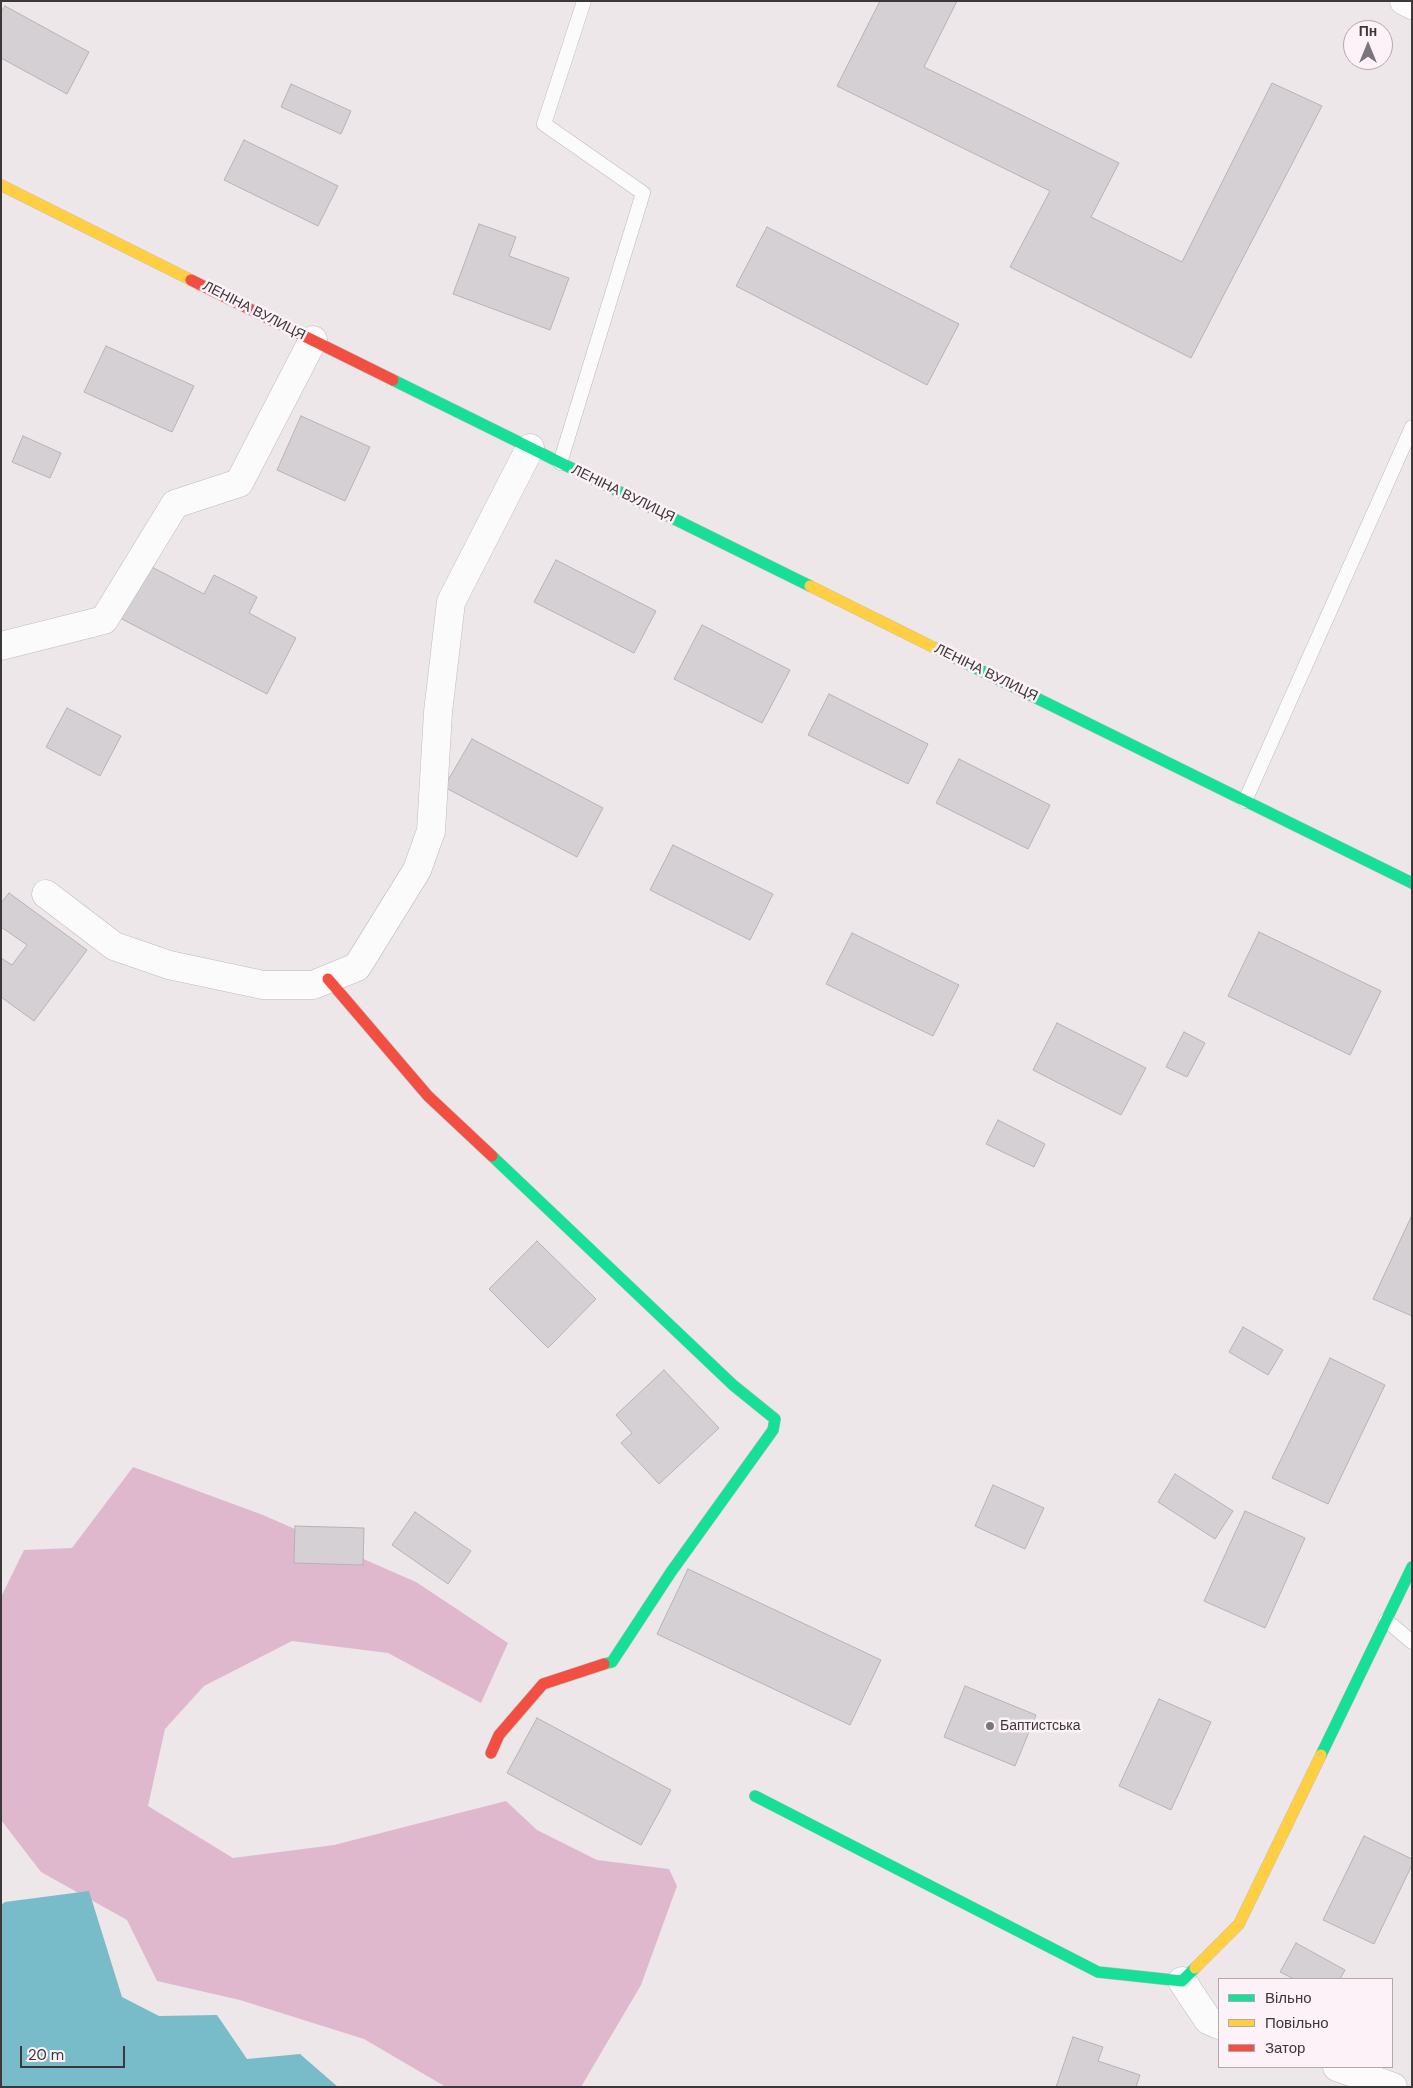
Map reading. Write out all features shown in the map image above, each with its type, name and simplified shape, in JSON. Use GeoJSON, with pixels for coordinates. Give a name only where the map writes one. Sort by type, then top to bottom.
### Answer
{"type":"FeatureCollection","features":[{"type":"Feature","properties":{"kind":"street"},"geometry":{"type":"LineString","coordinates":[[1404,1],[1412,5]]}},
{"type":"Feature","properties":{"kind":"street","name":"ЛЕНІНА ВУЛИЦЯ"},"geometry":{"type":"LineString","coordinates":[[1,185],[1412,883]]}},
{"type":"Feature","properties":{"kind":"street"},"geometry":{"type":"LineString","coordinates":[[1,646],[104,620],[175,504],[239,483],[313,340]]}},
{"type":"Feature","properties":{"kind":"street"},"geometry":{"type":"LineString","coordinates":[[46,894],[114,946],[170,965],[263,985],[313,985],[357,967],[417,870],[431,831],[438,712],[451,602],[530,448]]}},
{"type":"Feature","properties":{"kind":"street"},"geometry":{"type":"LineString","coordinates":[[328,979],[428,1096],[733,1385],[775,1419],[773,1430],[670,1572],[612,1662],[542,1684],[499,1734],[492,1753]]}},
{"type":"Feature","properties":{"kind":"street"},"geometry":{"type":"LineString","coordinates":[[754,1796],[1098,1972],[1182,1980],[1239,1924],[1412,1567]]}},
{"type":"Feature","properties":{"kind":"street"},"geometry":{"type":"LineString","coordinates":[[1182,1980],[1208,2020],[1218,2024]]}},
{"type":"Feature","properties":{"kind":"street"},"geometry":{"type":"LineString","coordinates":[[1340,2068],[1392,2087]]}},
{"type":"Feature","properties":{"kind":"lane","name":"ЛЕНІНА ВУЛИЦЯ"},"geometry":{"type":"LineString","coordinates":[[560,463],[643,193],[544,124],[584,1]]}},
{"type":"Feature","properties":{"kind":"lane"},"geometry":{"type":"LineString","coordinates":[[1244,801],[1412,427]]}},
{"type":"Feature","properties":{"kind":"lane"},"geometry":{"type":"LineString","coordinates":[[1386,1620],[1412,1642]]}},
{"type":"Feature","properties":{"kind":"shaded area"},"geometry":{"type":"Polygon","coordinates":[[[133,1467],[263,1515],[416,1582],[508,1643],[481,1703],[388,1653],[292,1641],[204,1686],[165,1729],[148,1806],[233,1858],[334,1845],[506,1801],[537,1830],[597,1860],[669,1869],[677,1886],[641,1985],[581,2087],[446,2087],[364,2039],[240,2000],[157,1981],[127,1920],[41,1872],[1,1820],[1,1597],[24,1550],[72,1548],[133,1467]]]}},
{"type":"Feature","properties":{"kind":"water"},"geometry":{"type":"Polygon","coordinates":[[[89,1891],[122,1997],[159,2016],[217,2015],[247,2059],[300,2054],[338,2087],[1,2087],[1,1905],[5,1902],[89,1891]]]}},
{"type":"Feature","properties":{"kind":"building"},"geometry":{"type":"Polygon","coordinates":[[[880,1],[957,1],[924,67],[1119,163],[1091,217],[1182,262],[1272,83],[1322,106],[1191,358],[1010,267],[1050,191],[837,86],[880,1]]]}},
{"type":"Feature","properties":{"kind":"building"},"geometry":{"type":"Polygon","coordinates":[[[5,6],[89,52],[67,94],[1,58],[1,12],[5,6]]]}},
{"type":"Feature","properties":{"kind":"building"},"geometry":{"type":"Polygon","coordinates":[[[291,84],[351,111],[341,134],[281,107],[291,84]]]}},
{"type":"Feature","properties":{"kind":"building"},"geometry":{"type":"Polygon","coordinates":[[[244,140],[338,186],[318,226],[224,180],[244,140]]]}},
{"type":"Feature","properties":{"kind":"building"},"geometry":{"type":"Polygon","coordinates":[[[479,224],[516,237],[509,256],[569,278],[550,330],[453,294],[479,224]]]}},
{"type":"Feature","properties":{"kind":"building"},"geometry":{"type":"Polygon","coordinates":[[[767,227],[959,324],[927,385],[736,286],[767,227]]]}},
{"type":"Feature","properties":{"kind":"building"},"geometry":{"type":"Polygon","coordinates":[[[106,346],[194,386],[172,432],[84,392],[106,346]]]}},
{"type":"Feature","properties":{"kind":"building"},"geometry":{"type":"Polygon","coordinates":[[[301,416],[370,447],[345,501],[277,470],[301,416]]]}},
{"type":"Feature","properties":{"kind":"building"},"geometry":{"type":"Polygon","coordinates":[[[23,436],[61,453],[50,478],[12,462],[23,436]]]}},
{"type":"Feature","properties":{"kind":"building"},"geometry":{"type":"Polygon","coordinates":[[[556,560],[656,611],[634,653],[534,602],[556,560]]]}},
{"type":"Feature","properties":{"kind":"building"},"geometry":{"type":"Polygon","coordinates":[[[144,563],[204,594],[214,575],[257,597],[249,613],[296,638],[267,694],[116,616],[144,563]]]}},
{"type":"Feature","properties":{"kind":"building"},"geometry":{"type":"Polygon","coordinates":[[[702,625],[790,670],[762,723],[674,679],[702,625]]]}},
{"type":"Feature","properties":{"kind":"building"},"geometry":{"type":"Polygon","coordinates":[[[829,694],[928,744],[908,784],[808,735],[829,694]]]}},
{"type":"Feature","properties":{"kind":"building"},"geometry":{"type":"Polygon","coordinates":[[[67,708],[121,736],[100,776],[46,747],[67,708]]]}},
{"type":"Feature","properties":{"kind":"building"},"geometry":{"type":"Polygon","coordinates":[[[472,739],[603,808],[577,857],[444,787],[472,739]]]}},
{"type":"Feature","properties":{"kind":"building"},"geometry":{"type":"Polygon","coordinates":[[[959,759],[1050,805],[1028,849],[936,803],[959,759]]]}},
{"type":"Feature","properties":{"kind":"building"},"geometry":{"type":"Polygon","coordinates":[[[673,845],[773,894],[750,940],[650,890],[673,845]]]}},
{"type":"Feature","properties":{"kind":"building"},"geometry":{"type":"Polygon","coordinates":[[[9,893],[87,950],[34,1021],[1,997],[1,958],[12,965],[27,945],[1,927],[1,903],[9,893]]]}},
{"type":"Feature","properties":{"kind":"building"},"geometry":{"type":"Polygon","coordinates":[[[1259,932],[1381,991],[1350,1055],[1228,996],[1259,932]]]}},
{"type":"Feature","properties":{"kind":"building"},"geometry":{"type":"Polygon","coordinates":[[[852,933],[959,985],[933,1036],[826,984],[852,933]]]}},
{"type":"Feature","properties":{"kind":"building"},"geometry":{"type":"Polygon","coordinates":[[[1057,1023],[1146,1068],[1121,1115],[1033,1070],[1057,1023]]]}},
{"type":"Feature","properties":{"kind":"building"},"geometry":{"type":"Polygon","coordinates":[[[1184,1032],[1205,1043],[1187,1077],[1166,1067],[1184,1032]]]}},
{"type":"Feature","properties":{"kind":"building"},"geometry":{"type":"Polygon","coordinates":[[[998,1120],[1045,1144],[1034,1167],[986,1144],[998,1120]]]}},
{"type":"Feature","properties":{"kind":"building"},"geometry":{"type":"Polygon","coordinates":[[[1412,1215],[1412,1316],[1373,1299],[1412,1215]]]}},
{"type":"Feature","properties":{"kind":"building"},"geometry":{"type":"Polygon","coordinates":[[[537,1241],[596,1299],[548,1348],[489,1289],[537,1241]]]}},
{"type":"Feature","properties":{"kind":"building"},"geometry":{"type":"Polygon","coordinates":[[[1243,1327],[1283,1350],[1268,1375],[1229,1352],[1243,1327]]]}},
{"type":"Feature","properties":{"kind":"building"},"geometry":{"type":"Polygon","coordinates":[[[1330,1358],[1385,1385],[1328,1504],[1272,1478],[1330,1358]]]}},
{"type":"Feature","properties":{"kind":"building"},"geometry":{"type":"Polygon","coordinates":[[[664,1370],[719,1428],[659,1484],[621,1443],[632,1433],[616,1415],[664,1370]]]}},
{"type":"Feature","properties":{"kind":"building"},"geometry":{"type":"Polygon","coordinates":[[[1175,1474],[1233,1511],[1215,1539],[1158,1502],[1175,1474]]]}},
{"type":"Feature","properties":{"kind":"building"},"geometry":{"type":"Polygon","coordinates":[[[993,1485],[1044,1508],[1025,1549],[975,1526],[993,1485]]]}},
{"type":"Feature","properties":{"kind":"building"},"geometry":{"type":"Polygon","coordinates":[[[1245,1511],[1305,1538],[1265,1628],[1204,1601],[1245,1511]]]}},
{"type":"Feature","properties":{"kind":"building"},"geometry":{"type":"Polygon","coordinates":[[[415,1512],[471,1551],[448,1584],[392,1545],[415,1512]]]}},
{"type":"Feature","properties":{"kind":"building"},"geometry":{"type":"Polygon","coordinates":[[[295,1526],[364,1528],[363,1565],[294,1563],[295,1526]]]}},
{"type":"Feature","properties":{"kind":"building"},"geometry":{"type":"Polygon","coordinates":[[[688,1569],[881,1660],[850,1725],[657,1634],[688,1569]]]}},
{"type":"Feature","properties":{"kind":"building","name":"Баптистська"},"geometry":{"type":"Polygon","coordinates":[[[965,1686],[1036,1715],[1015,1766],[944,1737],[965,1686]]]}},
{"type":"Feature","properties":{"kind":"building"},"geometry":{"type":"Polygon","coordinates":[[[1159,1699],[1211,1722],[1171,1810],[1119,1786],[1159,1699]]]}},
{"type":"Feature","properties":{"kind":"building"},"geometry":{"type":"Polygon","coordinates":[[[537,1718],[671,1790],[641,1845],[507,1773],[537,1718]]]}},
{"type":"Feature","properties":{"kind":"building"},"geometry":{"type":"Polygon","coordinates":[[[1364,1836],[1412,1859],[1412,1865],[1374,1944],[1323,1920],[1364,1836]]]}},
{"type":"Feature","properties":{"kind":"building"},"geometry":{"type":"Polygon","coordinates":[[[1296,1943],[1345,1970],[1341,1978],[1292,1978],[1280,1972],[1296,1943]]]}},
{"type":"Feature","properties":{"kind":"building"},"geometry":{"type":"Polygon","coordinates":[[[1073,2037],[1103,2047],[1098,2061],[1140,2075],[1136,2087],[1056,2087],[1073,2037]]]}},
{"type":"Feature","properties":{"kind":"traffic: fast"},"geometry":{"type":"LineString","coordinates":[[393,380],[810,586]]}},
{"type":"Feature","properties":{"kind":"traffic: fast"},"geometry":{"type":"LineString","coordinates":[[945,653],[1412,883]]}},
{"type":"Feature","properties":{"kind":"traffic: fast"},"geometry":{"type":"LineString","coordinates":[[492,1156],[733,1385],[775,1419],[773,1430],[671,1572],[612,1662],[604,1664]]}},
{"type":"Feature","properties":{"kind":"traffic: fast"},"geometry":{"type":"LineString","coordinates":[[1321,1755],[1412,1567]]}},
{"type":"Feature","properties":{"kind":"traffic: fast"},"geometry":{"type":"LineString","coordinates":[[755,1796],[1098,1972],[1182,1981],[1195,1968]]}},
{"type":"Feature","properties":{"kind":"traffic: slow"},"geometry":{"type":"LineString","coordinates":[[1,185],[191,280]]}},
{"type":"Feature","properties":{"kind":"traffic: slow"},"geometry":{"type":"LineString","coordinates":[[810,586],[945,653]]}},
{"type":"Feature","properties":{"kind":"traffic: slow"},"geometry":{"type":"LineString","coordinates":[[1195,1968],[1239,1924],[1321,1755]]}},
{"type":"Feature","properties":{"kind":"traffic: jam"},"geometry":{"type":"LineString","coordinates":[[191,280],[393,380]]}},
{"type":"Feature","properties":{"kind":"traffic: jam"},"geometry":{"type":"LineString","coordinates":[[328,979],[428,1096],[492,1156]]}},
{"type":"Feature","properties":{"kind":"traffic: jam"},"geometry":{"type":"LineString","coordinates":[[491,1753],[499,1735],[543,1684],[604,1664]]}},
{"type":"Feature","properties":{"kind":"place","name":"Баптистська"},"geometry":{"type":"Point","coordinates":[990,1726]}}]}
